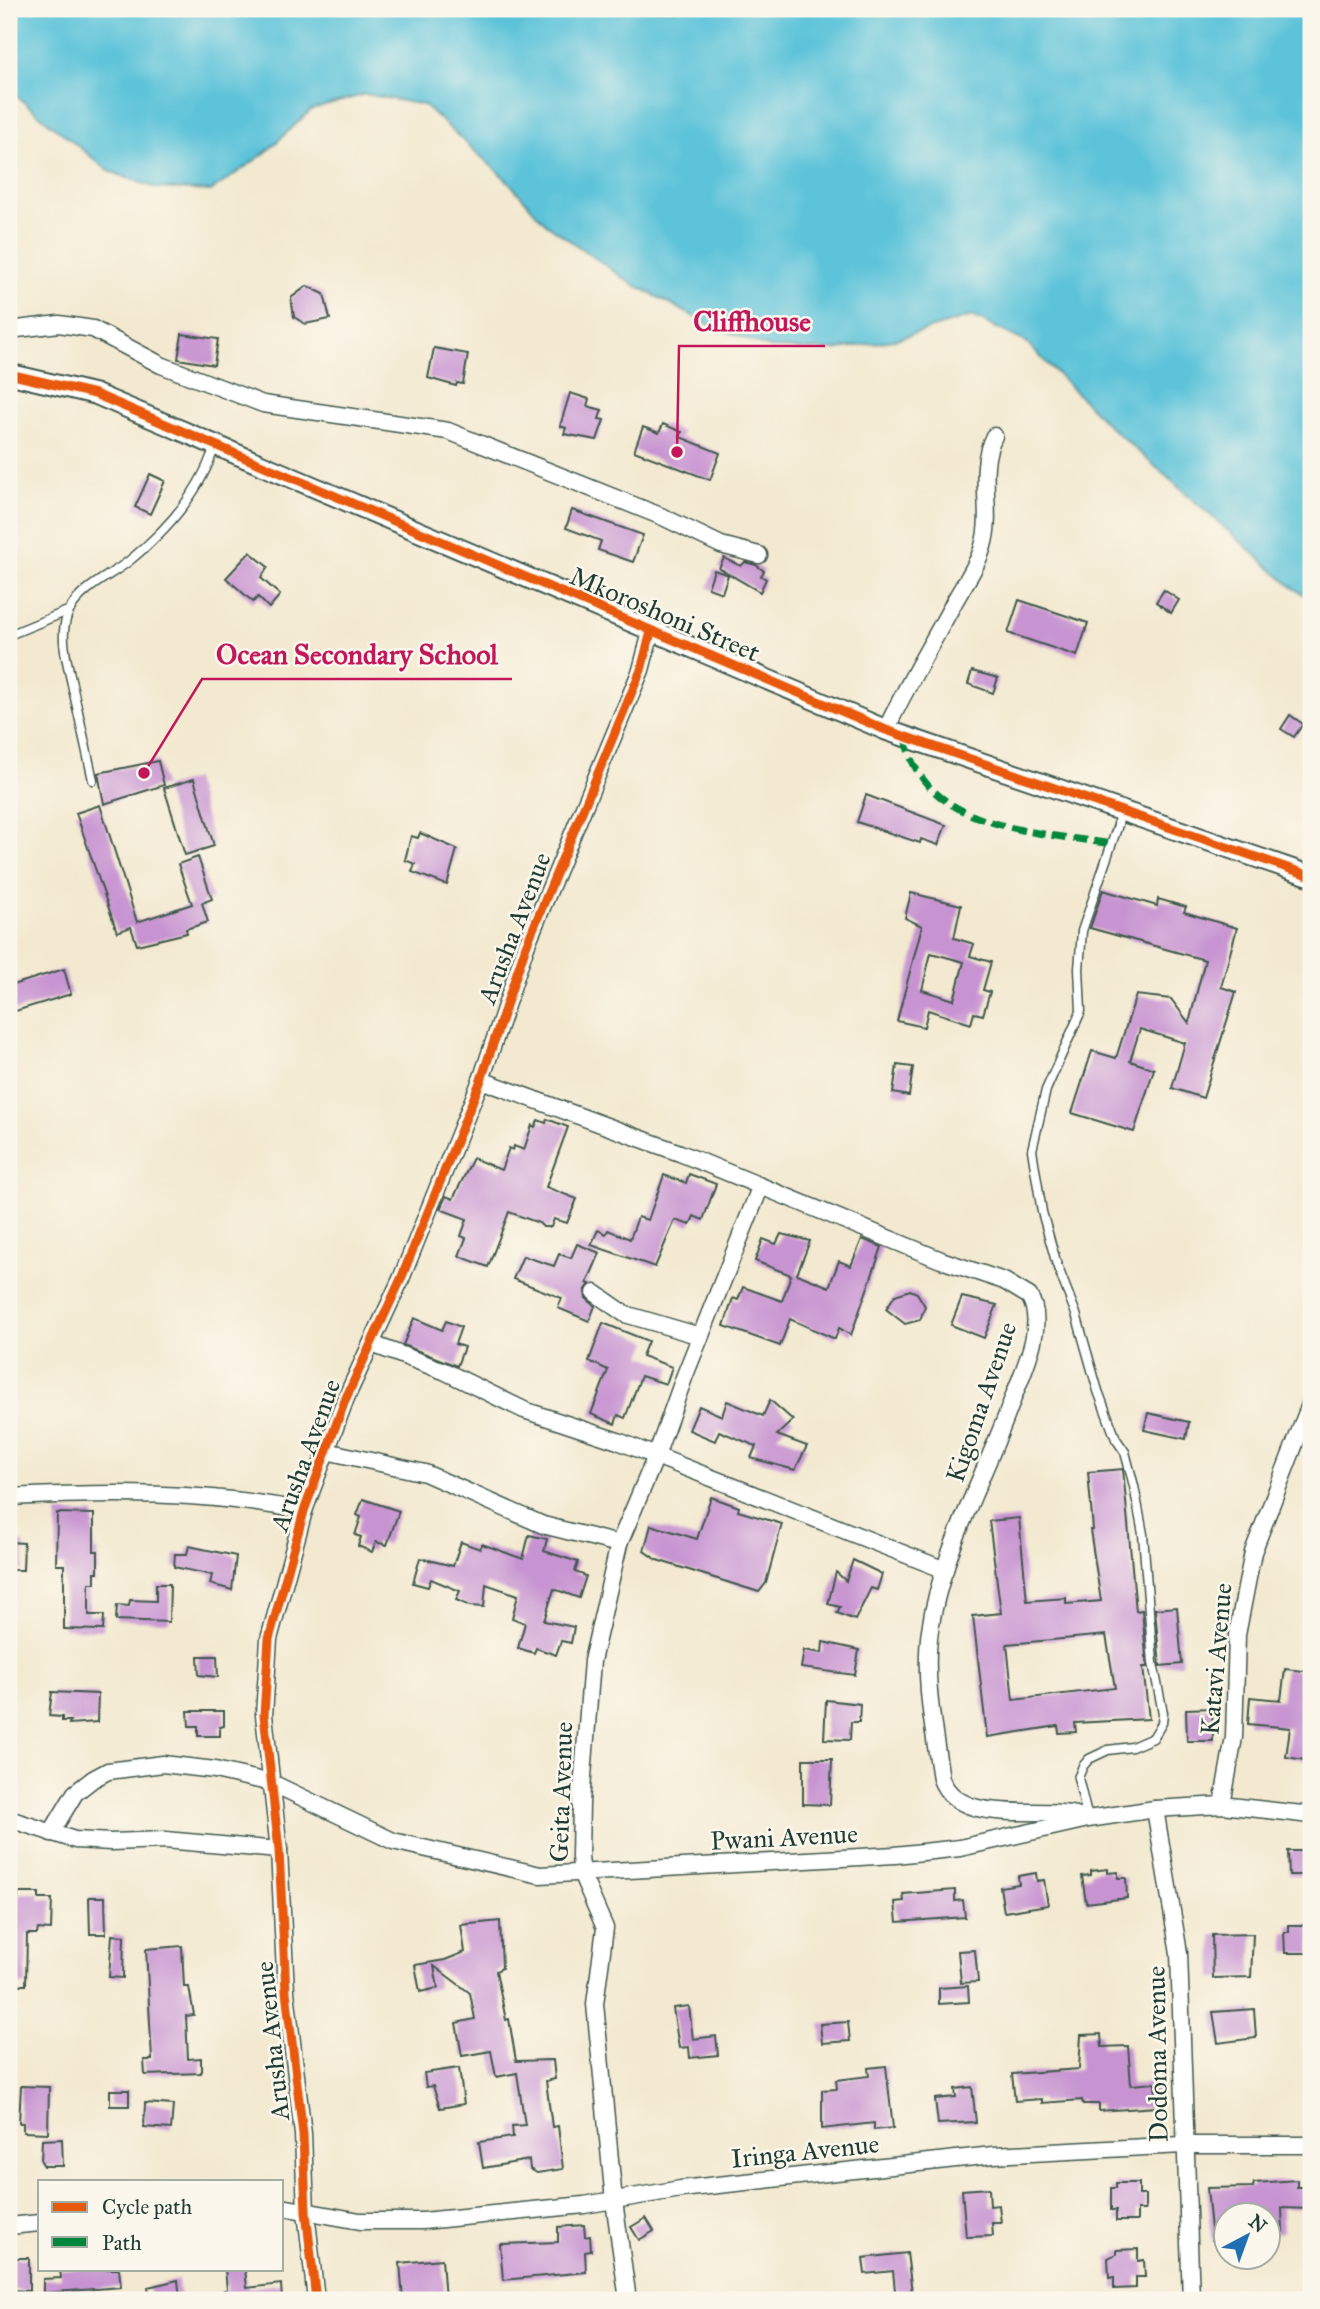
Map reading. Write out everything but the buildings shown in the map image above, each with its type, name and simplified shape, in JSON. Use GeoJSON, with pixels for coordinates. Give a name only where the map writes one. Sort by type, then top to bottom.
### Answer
{"type":"FeatureCollection","features":[{"type":"Feature","properties":{"kind":"street"},"geometry":{"type":"LineString","coordinates":[[9,330],[60,324],[93,329],[161,365],[263,404],[448,432],[663,517],[721,545],[759,555]]}},
{"type":"Feature","properties":{"kind":"street","name":"Mkoroshoni Street"},"geometry":{"type":"LineString","coordinates":[[9,374],[95,394],[886,730],[972,763],[1311,876]]}},
{"type":"Feature","properties":{"kind":"street"},"geometry":{"type":"LineString","coordinates":[[886,730],[906,686],[938,636],[983,547],[989,508],[985,470],[994,436]]}},
{"type":"Feature","properties":{"kind":"street","name":"Arusha Avenue"},"geometry":{"type":"LineString","coordinates":[[316,2300],[306,2212],[303,2134],[286,1992],[279,1850],[264,1715],[269,1639],[304,1511],[346,1398],[372,1344],[481,1080],[526,946],[641,670],[651,632]]}},
{"type":"Feature","properties":{"kind":"street","name":"Kigoma Avenue"},"geometry":{"type":"LineString","coordinates":[[481,1080],[547,1102],[941,1260],[980,1272],[1025,1292],[1031,1298],[1035,1324],[1027,1357],[995,1450],[945,1570],[930,1629],[927,1662],[944,1786],[958,1799],[977,1808],[1054,1811],[1088,1819]]}},
{"type":"Feature","properties":{"kind":"street","name":"Geita Avenue"},"geometry":{"type":"LineString","coordinates":[[628,2300],[614,2200],[595,2004],[605,1928],[582,1875],[581,1802],[592,1661],[619,1544],[760,1188]]}},
{"type":"Feature","properties":{"kind":"street"},"geometry":{"type":"LineString","coordinates":[[595,1293],[625,1314],[700,1336]]}},
{"type":"Feature","properties":{"kind":"street"},"geometry":{"type":"LineString","coordinates":[[372,1344],[444,1371],[524,1409],[656,1456],[945,1570]]}},
{"type":"Feature","properties":{"kind":"street","name":"Katavi Avenue"},"geometry":{"type":"LineString","coordinates":[[1222,1805],[1234,1737],[1237,1635],[1253,1552],[1311,1402]]}},
{"type":"Feature","properties":{"kind":"street"},"geometry":{"type":"LineString","coordinates":[[326,1451],[425,1474],[543,1525],[619,1544]]}},
{"type":"Feature","properties":{"kind":"street"},"geometry":{"type":"LineString","coordinates":[[9,1497],[177,1495],[259,1502],[304,1511]]}},
{"type":"Feature","properties":{"kind":"street","name":"Pwani Avenue"},"geometry":{"type":"LineString","coordinates":[[51,1832],[75,1793],[108,1772],[163,1764],[215,1770],[272,1783],[370,1832],[417,1848],[540,1875],[582,1875],[895,1855],[960,1848],[1088,1819],[1155,1809],[1222,1805],[1311,1815]]}},
{"type":"Feature","properties":{"kind":"street","name":"Dodoma Avenue"},"geometry":{"type":"LineString","coordinates":[[1155,1809],[1179,1954],[1183,2145],[1191,2300]]}},
{"type":"Feature","properties":{"kind":"street"},"geometry":{"type":"LineString","coordinates":[[9,1819],[75,1840],[165,1840],[279,1850]]}},
{"type":"Feature","properties":{"kind":"street","name":"Iringa Avenue"},"geometry":{"type":"LineString","coordinates":[[284,2207],[360,2221],[423,2221],[614,2200],[681,2189],[993,2155],[1183,2145],[1311,2145]]}},
{"type":"Feature","properties":{"kind":"street"},"geometry":{"type":"LineString","coordinates":[[9,2226],[38,2223]]}},
{"type":"Feature","properties":{"kind":"lane"},"geometry":{"type":"LineString","coordinates":[[9,635],[70,610],[101,579],[128,562],[166,527],[207,472],[215,445]]}},
{"type":"Feature","properties":{"kind":"lane"},"geometry":{"type":"LineString","coordinates":[[70,610],[64,640],[93,780]]}},
{"type":"Feature","properties":{"kind":"lane"},"geometry":{"type":"LineString","coordinates":[[1088,1819],[1078,1778],[1083,1766],[1089,1759],[1108,1750],[1132,1747],[1153,1738],[1162,1723],[1163,1713],[1153,1663],[1143,1534],[1134,1486],[1125,1452],[1116,1439],[1098,1391],[1076,1314],[1057,1265],[1042,1212],[1032,1150],[1046,1090],[1081,1011],[1079,969],[1082,931],[1118,825],[1119,810]]}},
{"type":"Feature","properties":{"kind":"water"},"geometry":{"type":"Polygon","coordinates":[[[9,9],[1311,9],[1311,599],[1292,587],[1106,423],[1026,342],[972,316],[893,340],[834,350],[769,348],[708,324],[629,282],[545,223],[508,181],[424,105],[365,94],[311,110],[265,153],[211,191],[155,188],[109,171],[9,90],[9,9]]]}},
{"type":"Feature","properties":{"kind":"marked path"},"geometry":{"type":"LineString","coordinates":[[905,738],[916,768],[934,791],[958,808],[987,821],[1018,829],[1112,844]]}},
{"type":"Feature","properties":{"kind":"cycle path"},"geometry":{"type":"LineString","coordinates":[[9,374],[95,394],[886,730],[1311,876]]}},
{"type":"Feature","properties":{"kind":"cycle path"},"geometry":{"type":"LineString","coordinates":[[316,2300],[306,2212],[303,2134],[286,1992],[279,1850],[264,1715],[269,1639],[304,1511],[346,1398],[401,1279],[481,1080],[526,946],[641,670],[651,632]]}},
{"type":"Feature","properties":{"kind":"place","name":"Cliffhouse"},"geometry":{"type":"Point","coordinates":[677,452]}},
{"type":"Feature","properties":{"kind":"place","name":"Ocean Secondary School"},"geometry":{"type":"Point","coordinates":[144,773]}}]}
